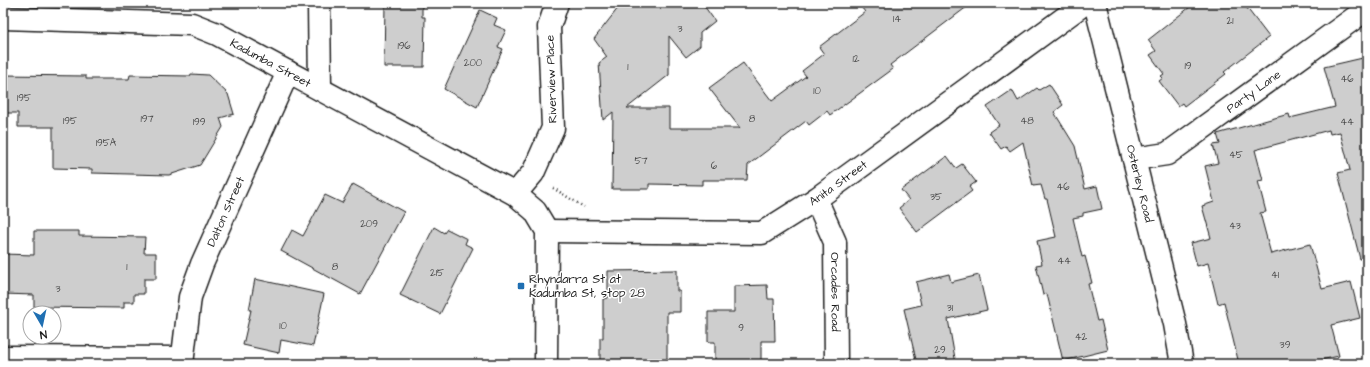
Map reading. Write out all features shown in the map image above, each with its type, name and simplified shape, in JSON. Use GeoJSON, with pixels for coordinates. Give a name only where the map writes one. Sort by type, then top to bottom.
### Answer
{"type":"FeatureCollection","features":[{"type":"Feature","properties":{"kind":"street"},"geometry":{"type":"LineString","coordinates":[[319,3],[320,89]]}},
{"type":"Feature","properties":{"kind":"street","name":"Riverview Place"},"geometry":{"type":"LineString","coordinates":[[515,194],[533,173],[553,128],[549,27],[557,3]]}},
{"type":"Feature","properties":{"kind":"street","name":"Anita Street"},"geometry":{"type":"LineString","coordinates":[[547,231],[762,233],[816,199],[1085,3]]}},
{"type":"Feature","properties":{"kind":"street","name":"Osterley Road"},"geometry":{"type":"LineString","coordinates":[[1095,3],[1176,324],[1182,364]]}},
{"type":"Feature","properties":{"kind":"street","name":"Party Lane"},"geometry":{"type":"LineString","coordinates":[[1134,159],[1167,154],[1367,8]]}},
{"type":"Feature","properties":{"kind":"street","name":"Kadumba Street"},"geometry":{"type":"LineString","coordinates":[[3,18],[192,24],[217,34],[515,194],[535,211],[547,231]]}},
{"type":"Feature","properties":{"kind":"street","name":"Dalton Street"},"geometry":{"type":"LineString","coordinates":[[182,362],[190,297],[202,264],[288,72]]}},
{"type":"Feature","properties":{"kind":"street","name":"Orcades Road"},"geometry":{"type":"LineString","coordinates":[[816,199],[835,242],[836,364]]}},
{"type":"Feature","properties":{"kind":"street"},"geometry":{"type":"LineString","coordinates":[[546,364],[547,231]]}},
{"type":"Feature","properties":{"kind":"street"},"geometry":{"type":"LineString","coordinates":[[3,357],[182,362]]}},
{"type":"Feature","properties":{"kind":"path"},"geometry":{"type":"LineString","coordinates":[[553,188],[586,208]]}},
{"type":"Feature","properties":{"kind":"building"},"geometry":{"type":"Polygon","coordinates":[[[385,3],[422,3],[422,17],[425,17],[424,67],[384,67],[385,3]]]}},
{"type":"Feature","properties":{"kind":"building"},"geometry":{"type":"Polygon","coordinates":[[[622,3],[702,3],[715,21],[700,33],[700,46],[686,57],[669,36],[669,75],[627,108],[669,108],[669,128],[740,128],[709,88],[743,63],[772,101],[806,76],[802,71],[824,54],[819,47],[865,12],[858,3],[972,3],[890,65],[893,69],[830,115],[827,111],[809,125],[806,121],[748,165],[747,180],[702,180],[702,185],[649,184],[649,189],[612,189],[613,112],[603,120],[599,63],[607,57],[594,39],[622,3]]]}},
{"type":"Feature","properties":{"kind":"building"},"geometry":{"type":"Polygon","coordinates":[[[1195,3],[1243,3],[1269,37],[1224,72],[1226,74],[1184,106],[1182,103],[1178,106],[1159,81],[1163,78],[1161,76],[1164,74],[1150,55],[1156,51],[1148,40],[1195,3]]]}},
{"type":"Feature","properties":{"kind":"building"},"geometry":{"type":"Polygon","coordinates":[[[480,10],[497,18],[494,25],[506,30],[498,47],[503,49],[477,107],[444,89],[480,10]]]}},
{"type":"Feature","properties":{"kind":"building"},"geometry":{"type":"Polygon","coordinates":[[[1367,57],[1367,258],[1360,259],[1338,173],[1350,170],[1340,132],[1330,134],[1329,130],[1255,150],[1263,180],[1258,181],[1266,212],[1260,213],[1271,254],[1310,244],[1322,289],[1351,282],[1360,318],[1331,325],[1339,356],[1316,361],[1317,364],[1239,364],[1224,302],[1218,304],[1208,263],[1197,266],[1191,243],[1211,238],[1202,206],[1214,202],[1205,166],[1218,163],[1213,145],[1220,144],[1217,134],[1289,114],[1290,118],[1335,107],[1324,67],[1367,57]]]}},
{"type":"Feature","properties":{"kind":"building"},"geometry":{"type":"Polygon","coordinates":[[[191,74],[208,75],[228,94],[234,114],[220,118],[223,127],[200,165],[169,175],[92,173],[92,169],[53,168],[53,127],[18,127],[18,113],[3,113],[3,75],[86,76],[86,79],[129,79],[130,75],[190,76],[191,74]]]}},
{"type":"Feature","properties":{"kind":"building"},"geometry":{"type":"Polygon","coordinates":[[[1049,84],[1063,105],[1054,112],[1075,146],[1085,189],[1097,186],[1102,209],[1083,213],[1083,216],[1073,218],[1082,257],[1085,256],[1092,283],[1088,284],[1097,321],[1101,320],[1108,350],[1063,361],[1047,294],[1043,295],[1036,265],[1042,264],[1037,241],[1056,237],[1047,199],[1045,199],[1041,185],[1033,186],[1023,142],[1010,151],[1006,146],[1001,149],[989,132],[999,125],[987,107],[1012,90],[1018,101],[1037,88],[1039,90],[1049,84]]]}},
{"type":"Feature","properties":{"kind":"building"},"geometry":{"type":"Polygon","coordinates":[[[947,156],[956,168],[962,164],[976,182],[969,187],[972,191],[917,232],[899,208],[909,200],[901,190],[947,156]]]}},
{"type":"Feature","properties":{"kind":"building"},"geometry":{"type":"Polygon","coordinates":[[[353,184],[404,212],[360,294],[281,251],[292,230],[303,236],[325,195],[342,203],[353,184]]]}},
{"type":"Feature","properties":{"kind":"building"},"geometry":{"type":"Polygon","coordinates":[[[434,227],[444,233],[447,229],[467,239],[465,244],[473,248],[440,314],[400,295],[434,227]]]}},
{"type":"Feature","properties":{"kind":"building"},"geometry":{"type":"Polygon","coordinates":[[[34,231],[79,231],[79,236],[145,237],[144,253],[156,253],[156,279],[144,279],[144,294],[134,294],[134,302],[124,302],[124,308],[62,307],[62,305],[34,305],[34,295],[3,294],[3,254],[34,255],[34,231]]]}},
{"type":"Feature","properties":{"kind":"building"},"geometry":{"type":"Polygon","coordinates":[[[677,270],[677,291],[680,291],[680,312],[667,312],[667,364],[600,364],[600,338],[603,338],[603,299],[608,298],[608,271],[677,270]]]}},
{"type":"Feature","properties":{"kind":"building"},"geometry":{"type":"Polygon","coordinates":[[[949,274],[951,282],[979,275],[987,310],[948,319],[956,364],[917,364],[904,309],[921,305],[916,282],[949,274]]]}},
{"type":"Feature","properties":{"kind":"building"},"geometry":{"type":"Polygon","coordinates":[[[255,279],[324,294],[313,346],[281,340],[279,353],[243,345],[251,310],[249,310],[255,279]]]}},
{"type":"Feature","properties":{"kind":"building"},"geometry":{"type":"Polygon","coordinates":[[[767,285],[768,299],[774,299],[775,341],[761,341],[761,364],[715,364],[715,342],[708,342],[708,312],[734,312],[734,286],[767,285]]]}},
{"type":"Feature","properties":{"kind":"place","name":"Rhyndarra St at Kadumba St, stop 28"},"geometry":{"type":"Point","coordinates":[521,286]}}]}
